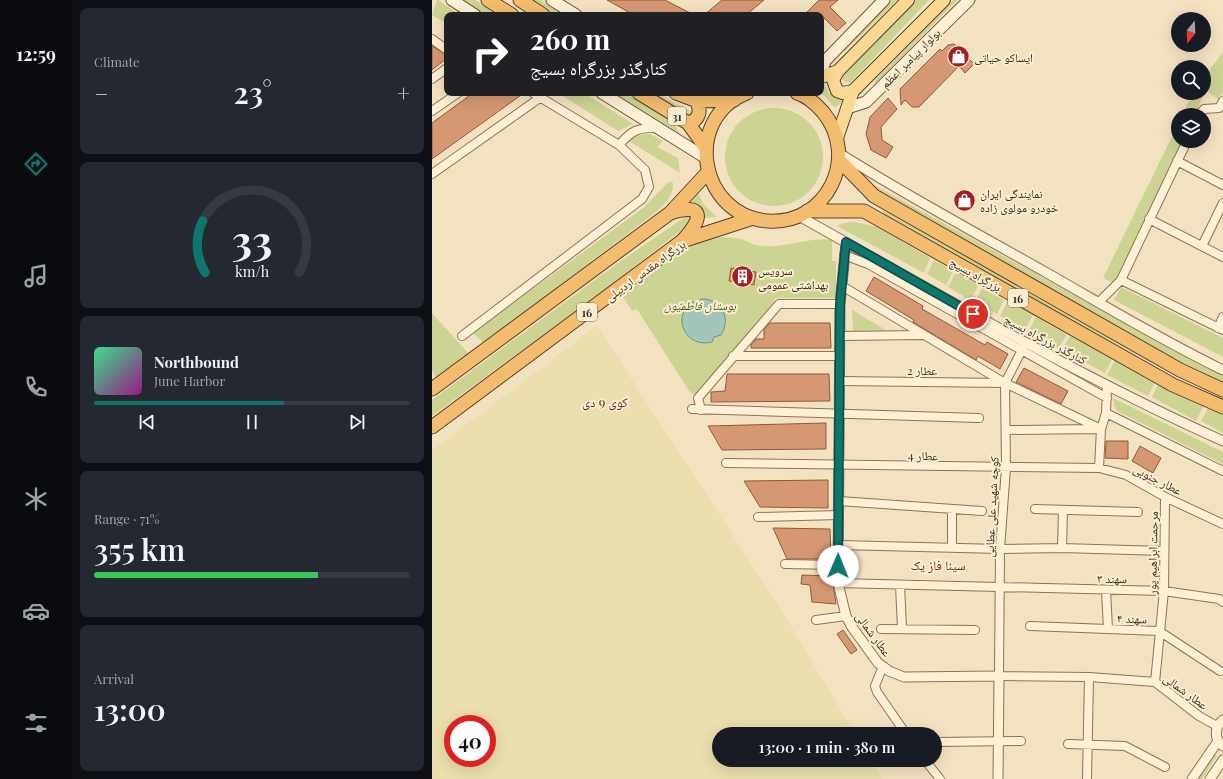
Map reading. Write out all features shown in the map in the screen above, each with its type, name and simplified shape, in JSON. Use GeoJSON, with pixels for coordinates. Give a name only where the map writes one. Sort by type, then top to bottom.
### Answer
{"type":"FeatureCollection","features":[{"type":"Feature","properties":{"kind":"highway"},"geometry":{"type":"LineString","coordinates":[[488,0],[507,12]]}},
{"type":"Feature","properties":{"kind":"highway"},"geometry":{"type":"LineString","coordinates":[[520,0],[538,12]]}},
{"type":"Feature","properties":{"kind":"highway","name":"31"},"geometry":{"type":"LineString","coordinates":[[644,96],[688,123],[706,153]]}},
{"type":"Feature","properties":{"kind":"highway"},"geometry":{"type":"LineString","coordinates":[[684,96],[697,101],[732,96]]}},
{"type":"Feature","properties":{"kind":"highway","name":"16"},"geometry":{"type":"LineString","coordinates":[[738,96],[723,109],[714,121],[709,134],[706,153],[708,172],[714,188],[724,201],[738,211],[753,218],[776,221],[803,214],[864,211]]}},
{"type":"Feature","properties":{"kind":"highway","name":"16"},"geometry":{"type":"LineString","coordinates":[[802,96],[818,105],[830,120],[837,138],[839,156],[836,175],[829,189],[820,202],[803,214]]}},
{"type":"Feature","properties":{"kind":"highway"},"geometry":{"type":"LineString","coordinates":[[688,123],[694,122],[701,110],[697,101]]}},
{"type":"Feature","properties":{"kind":"highway","name":"بزرگراه بسیج"},"geometry":{"type":"LineString","coordinates":[[839,156],[874,196],[1180,370],[1223,390]]}},
{"type":"Feature","properties":{"kind":"highway","name":"16"},"geometry":{"type":"LineString","coordinates":[[432,389],[670,213],[708,172]]}},
{"type":"Feature","properties":{"kind":"highway"},"geometry":{"type":"LineString","coordinates":[[864,211],[861,204],[862,198],[866,195],[874,196]]}},
{"type":"Feature","properties":{"kind":"highway"},"geometry":{"type":"LineString","coordinates":[[670,213],[687,208],[693,210],[698,216],[698,222],[695,227],[682,241]]}},
{"type":"Feature","properties":{"kind":"highway","name":"بزرگراه بسیج"},"geometry":{"type":"LineString","coordinates":[[864,211],[1173,385],[1223,407]]}},
{"type":"Feature","properties":{"kind":"highway","name":"بزرگراه مقدس اردبیلی"},"geometry":{"type":"LineString","coordinates":[[432,427],[682,241],[753,218]]}},
{"type":"Feature","properties":{"kind":"main road"},"geometry":{"type":"LineString","coordinates":[[452,0],[470,12]]}},
{"type":"Feature","properties":{"kind":"main road"},"geometry":{"type":"LineString","coordinates":[[552,0],[564,3],[573,12]]}},
{"type":"Feature","properties":{"kind":"main road"},"geometry":{"type":"LineString","coordinates":[[824,64],[825,61],[884,0]]}},
{"type":"Feature","properties":{"kind":"main road"},"geometry":{"type":"LineString","coordinates":[[853,91],[843,93],[837,91],[833,80],[838,71],[908,0]]}},
{"type":"Feature","properties":{"kind":"main road","name":"بولوار پیامبر اعظم"},"geometry":{"type":"LineString","coordinates":[[837,138],[853,91],[944,0]]}},
{"type":"Feature","properties":{"kind":"main road","name":"بولوار پیامبر اعظم"},"geometry":{"type":"LineString","coordinates":[[847,108],[866,102],[969,0]]}},
{"type":"Feature","properties":{"kind":"main road"},"geometry":{"type":"LineString","coordinates":[[824,76],[838,71]]}},
{"type":"Feature","properties":{"kind":"main road"},"geometry":{"type":"LineString","coordinates":[[607,96],[659,128],[706,153]]}},
{"type":"Feature","properties":{"kind":"street"},"geometry":{"type":"LineString","coordinates":[[432,39],[444,48]]}},
{"type":"Feature","properties":{"kind":"street"},"geometry":{"type":"LineString","coordinates":[[432,79],[444,70]]}},
{"type":"Feature","properties":{"kind":"street"},"geometry":{"type":"LineString","coordinates":[[432,111],[454,96]]}},
{"type":"Feature","properties":{"kind":"street"},"geometry":{"type":"LineString","coordinates":[[462,336],[642,199],[649,187],[645,170],[618,145],[538,96]]}},
{"type":"Feature","properties":{"kind":"street"},"geometry":{"type":"LineString","coordinates":[[432,174],[541,98]]}},
{"type":"Feature","properties":{"kind":"street"},"geometry":{"type":"LineString","coordinates":[[1204,108],[1222,107]]}},
{"type":"Feature","properties":{"kind":"street"},"geometry":{"type":"LineString","coordinates":[[618,145],[628,133],[644,127],[659,128]]}},
{"type":"Feature","properties":{"kind":"street"},"geometry":{"type":"LineString","coordinates":[[1099,302],[1121,280],[1184,148]]}},
{"type":"Feature","properties":{"kind":"street"},"geometry":{"type":"LineString","coordinates":[[839,156],[1223,370]]}},
{"type":"Feature","properties":{"kind":"street"},"geometry":{"type":"LineString","coordinates":[[1177,161],[1223,185]]}},
{"type":"Feature","properties":{"kind":"street"},"geometry":{"type":"LineString","coordinates":[[1202,246],[1223,203]]}},
{"type":"Feature","properties":{"kind":"street","name":"کنارگذر بزرگراه بسیج"},"geometry":{"type":"LineString","coordinates":[[803,214],[846,242],[1023,347],[1223,441]]}},
{"type":"Feature","properties":{"kind":"street"},"geometry":{"type":"LineString","coordinates":[[1150,219],[1223,257]]}},
{"type":"Feature","properties":{"kind":"street","name":"عطار شمالی"},"geometry":{"type":"LineString","coordinates":[[846,242],[840,304],[838,583],[846,616],[852,627],[883,666],[889,671],[904,677],[1089,677],[1155,682],[1199,716],[1220,723]]}},
{"type":"Feature","properties":{"kind":"street"},"geometry":{"type":"LineString","coordinates":[[844,255],[868,264],[1023,347],[1106,398]]}},
{"type":"Feature","properties":{"kind":"street"},"geometry":{"type":"LineString","coordinates":[[1121,280],[1220,329],[1223,317]]}},
{"type":"Feature","properties":{"kind":"street"},"geometry":{"type":"LineString","coordinates":[[842,286],[1005,382],[1100,429]]}},
{"type":"Feature","properties":{"kind":"street"},"geometry":{"type":"LineString","coordinates":[[701,410],[698,398],[779,304],[840,304]]}},
{"type":"Feature","properties":{"kind":"street"},"geometry":{"type":"LineString","coordinates":[[840,336],[924,335]]}},
{"type":"Feature","properties":{"kind":"street","name":"کوچه شهید علی عطایی"},"geometry":{"type":"LineString","coordinates":[[999,676],[1000,549],[1006,468],[1005,382],[1023,347]]}},
{"type":"Feature","properties":{"kind":"street"},"geometry":{"type":"LineString","coordinates":[[733,356],[840,356]]}},
{"type":"Feature","properties":{"kind":"street","name":"عطار 2"},"geometry":{"type":"LineString","coordinates":[[840,381],[1005,382]]}},
{"type":"Feature","properties":{"kind":"street"},"geometry":{"type":"LineString","coordinates":[[1099,468],[1100,429],[1106,413],[1107,387]]}},
{"type":"Feature","properties":{"kind":"street"},"geometry":{"type":"LineString","coordinates":[[692,410],[979,418]]}},
{"type":"Feature","properties":{"kind":"street"},"geometry":{"type":"LineString","coordinates":[[1106,413],[1223,471]]}},
{"type":"Feature","properties":{"kind":"street"},"geometry":{"type":"LineString","coordinates":[[1006,430],[1100,429]]}},
{"type":"Feature","properties":{"kind":"street","name":"عطار 4"},"geometry":{"type":"LineString","coordinates":[[726,463],[1006,468]]}},
{"type":"Feature","properties":{"kind":"street","name":"عطار جنوبی"},"geometry":{"type":"LineString","coordinates":[[1006,468],[1099,468],[1126,475],[1165,497],[1223,524]]}},
{"type":"Feature","properties":{"kind":"street","name":"مرحمت ابراهیم پور"},"geometry":{"type":"LineString","coordinates":[[1155,682],[1164,591],[1165,497]]}},
{"type":"Feature","properties":{"kind":"street"},"geometry":{"type":"LineString","coordinates":[[839,501],[982,511]]}},
{"type":"Feature","properties":{"kind":"street"},"geometry":{"type":"LineString","coordinates":[[1035,509],[1138,512]]}},
{"type":"Feature","properties":{"kind":"street"},"geometry":{"type":"LineString","coordinates":[[952,510],[952,547]]}},
{"type":"Feature","properties":{"kind":"street"},"geometry":{"type":"LineString","coordinates":[[1062,548],[1063,510]]}},
{"type":"Feature","properties":{"kind":"street"},"geometry":{"type":"LineString","coordinates":[[758,517],[839,515]]}},
{"type":"Feature","properties":{"kind":"street"},"geometry":{"type":"LineString","coordinates":[[839,545],[1164,551]]}},
{"type":"Feature","properties":{"kind":"street"},"geometry":{"type":"LineString","coordinates":[[785,564],[838,566]]}},
{"type":"Feature","properties":{"kind":"street","name":"سهند ۳"},"geometry":{"type":"LineString","coordinates":[[838,583],[1164,591],[1219,599],[1223,602]]}},
{"type":"Feature","properties":{"kind":"street"},"geometry":{"type":"LineString","coordinates":[[900,585],[902,628]]}},
{"type":"Feature","properties":{"kind":"street"},"geometry":{"type":"LineString","coordinates":[[1106,590],[1108,629]]}},
{"type":"Feature","properties":{"kind":"street"},"geometry":{"type":"LineString","coordinates":[[816,620],[846,616]]}},
{"type":"Feature","properties":{"kind":"street","name":"سهند ۴"},"geometry":{"type":"LineString","coordinates":[[1030,626],[1159,631],[1220,671]]}},
{"type":"Feature","properties":{"kind":"street"},"geometry":{"type":"LineString","coordinates":[[881,629],[902,628],[975,630]]}},
{"type":"Feature","properties":{"kind":"street"},"geometry":{"type":"LineString","coordinates":[[883,666],[875,686],[877,692],[901,727]]}},
{"type":"Feature","properties":{"kind":"street"},"geometry":{"type":"LineString","coordinates":[[998,779],[999,676]]}},
{"type":"Feature","properties":{"kind":"street"},"geometry":{"type":"LineString","coordinates":[[1087,779],[1089,677]]}},
{"type":"Feature","properties":{"kind":"street"},"geometry":{"type":"LineString","coordinates":[[1192,779],[1220,744],[1216,731],[1220,723]]}},
{"type":"Feature","properties":{"kind":"street"},"geometry":{"type":"LineString","coordinates":[[942,742],[1021,741]]}},
{"type":"Feature","properties":{"kind":"street"},"geometry":{"type":"LineString","coordinates":[[1068,744],[1125,746],[1165,767]]}},
{"type":"Feature","properties":{"kind":"street"},"geometry":{"type":"LineString","coordinates":[[1210,779],[1223,760]]}},
{"type":"Feature","properties":{"kind":"street"},"geometry":{"type":"LineString","coordinates":[[931,767],[940,779]]}},
{"type":"Feature","properties":{"kind":"shaded area"},"geometry":{"type":"Polygon","coordinates":[[[597,326],[782,611],[851,727],[712,727],[712,767],[875,767],[882,779],[432,779],[432,450],[597,326]]]}},
{"type":"Feature","properties":{"kind":"green space"},"geometry":{"type":"Polygon","coordinates":[[[437,0],[456,12],[444,12],[444,22],[432,15],[437,0]]]}},
{"type":"Feature","properties":{"kind":"green space"},"geometry":{"type":"Polygon","coordinates":[[[459,0],[475,0],[494,12],[477,12],[459,0]]]}},
{"type":"Feature","properties":{"kind":"green space"},"geometry":{"type":"Polygon","coordinates":[[[532,0],[541,0],[559,12],[550,12],[532,0]]]}},
{"type":"Feature","properties":{"kind":"green space"},"geometry":{"type":"Polygon","coordinates":[[[892,0],[897,0],[844,52],[844,50],[892,0]]]}},
{"type":"Feature","properties":{"kind":"green space"},"geometry":{"type":"Polygon","coordinates":[[[916,0],[929,0],[850,83],[843,81],[843,75],[916,0]]]}},
{"type":"Feature","properties":{"kind":"green space"},"geometry":{"type":"Polygon","coordinates":[[[953,0],[957,0],[877,83],[874,83],[875,80],[953,0]]]}},
{"type":"Feature","properties":{"kind":"green space"},"geometry":{"type":"Polygon","coordinates":[[[1223,52],[1223,92],[1218,100],[1211,94],[1211,68],[1223,52]]]}},
{"type":"Feature","properties":{"kind":"green space"},"geometry":{"type":"Polygon","coordinates":[[[824,83],[829,93],[843,99],[843,102],[835,107],[824,96],[824,83]]]}},
{"type":"Feature","properties":{"kind":"green space"},"geometry":{"type":"Polygon","coordinates":[[[563,96],[589,96],[633,124],[618,131],[563,96]]]}},
{"type":"Feature","properties":{"kind":"green space"},"geometry":{"type":"Polygon","coordinates":[[[615,96],[632,96],[674,122],[680,135],[615,96]]]}},
{"type":"Feature","properties":{"kind":"green space"},"geometry":{"type":"Polygon","coordinates":[[[656,96],[663,96],[694,113],[692,116],[656,96]]]}},
{"type":"Feature","properties":{"kind":"green space"},"geometry":{"type":"Polygon","coordinates":[[[1190,100],[1201,100],[1198,108],[1186,108],[1190,100]]]}},
{"type":"Feature","properties":{"kind":"green space"},"geometry":{"type":"Polygon","coordinates":[[[774,108],[793,112],[809,122],[819,138],[823,157],[819,176],[809,192],[793,202],[774,206],[755,202],[739,192],[729,176],[725,157],[729,138],[739,122],[755,112],[774,108]]]}},
{"type":"Feature","properties":{"kind":"green space"},"geometry":{"type":"Polygon","coordinates":[[[644,134],[650,134],[663,141],[657,147],[678,158],[680,173],[629,141],[629,139],[644,134]]]}},
{"type":"Feature","properties":{"kind":"green space"},"geometry":{"type":"Polygon","coordinates":[[[1171,138],[1171,148],[1179,148],[1114,283],[1103,278],[1171,138]]]}},
{"type":"Feature","properties":{"kind":"green space"},"geometry":{"type":"Polygon","coordinates":[[[863,179],[1186,356],[1223,374],[1223,382],[1183,363],[892,205],[863,179]]]}},
{"type":"Feature","properties":{"kind":"green space"},"geometry":{"type":"Polygon","coordinates":[[[670,181],[673,183],[672,193],[663,205],[652,215],[484,343],[473,333],[643,208],[670,181]]]}},
{"type":"Feature","properties":{"kind":"green space"},"geometry":{"type":"Polygon","coordinates":[[[697,191],[704,205],[717,217],[704,218],[691,203],[697,191]]]}},
{"type":"Feature","properties":{"kind":"green space"},"geometry":{"type":"Polygon","coordinates":[[[883,210],[1223,393],[1223,398],[1155,365],[1078,323],[883,214],[883,210]]]}},
{"type":"Feature","properties":{"kind":"green space"},"geometry":{"type":"Polygon","coordinates":[[[688,215],[692,217],[692,221],[685,227],[612,284],[432,416],[432,400],[618,263],[688,215]]]}},
{"type":"Feature","properties":{"kind":"green space"},"geometry":{"type":"Polygon","coordinates":[[[855,222],[877,227],[930,258],[924,273],[837,226],[844,223],[855,222]]]}},
{"type":"Feature","properties":{"kind":"green space","name":"بوستان فاطمیّون"},"geometry":{"type":"Polygon","coordinates":[[[715,237],[739,238],[759,246],[772,246],[825,239],[832,240],[832,261],[836,261],[836,298],[775,298],[770,309],[697,393],[693,394],[689,391],[637,309],[632,311],[621,294],[678,251],[690,244],[715,237]]]}},
{"type":"Feature","properties":{"kind":"green space"},"geometry":{"type":"Polygon","coordinates":[[[934,260],[953,271],[946,285],[927,274],[934,260]]]}},
{"type":"Feature","properties":{"kind":"green space"},"geometry":{"type":"Polygon","coordinates":[[[956,272],[979,285],[970,300],[948,287],[956,272]]]}},
{"type":"Feature","properties":{"kind":"green space"},"geometry":{"type":"Polygon","coordinates":[[[1121,287],[1223,338],[1223,357],[1114,300],[1121,287]]]}},
{"type":"Feature","properties":{"kind":"green space"},"geometry":{"type":"Polygon","coordinates":[[[982,288],[1004,300],[997,314],[975,302],[982,288]]]}},
{"type":"Feature","properties":{"kind":"green space"},"geometry":{"type":"Polygon","coordinates":[[[1008,301],[1033,315],[1025,330],[1000,316],[1008,301]]]}},
{"type":"Feature","properties":{"kind":"green space"},"geometry":{"type":"Polygon","coordinates":[[[852,310],[889,332],[853,331],[852,310]]]}},
{"type":"Feature","properties":{"kind":"green space"},"geometry":{"type":"Polygon","coordinates":[[[432,313],[468,353],[436,378],[432,371],[432,313]]]}},
{"type":"Feature","properties":{"kind":"green space"},"geometry":{"type":"Polygon","coordinates":[[[1036,317],[1067,335],[1058,348],[1028,332],[1036,317]]]}},
{"type":"Feature","properties":{"kind":"green space"},"geometry":{"type":"Polygon","coordinates":[[[1070,336],[1112,359],[1105,373],[1062,350],[1070,336]]]}},
{"type":"Feature","properties":{"kind":"green space"},"geometry":{"type":"Polygon","coordinates":[[[1115,360],[1155,382],[1148,396],[1107,375],[1115,360]]]}},
{"type":"Feature","properties":{"kind":"green space"},"geometry":{"type":"Polygon","coordinates":[[[1159,382],[1204,405],[1196,421],[1152,397],[1159,382]]]}},
{"type":"Feature","properties":{"kind":"green space"},"geometry":{"type":"Polygon","coordinates":[[[1113,398],[1223,452],[1223,464],[1117,411],[1113,398]]]}},
{"type":"Feature","properties":{"kind":"green space"},"geometry":{"type":"Polygon","coordinates":[[[1208,408],[1223,415],[1223,433],[1201,421],[1208,408]]]}},
{"type":"Feature","properties":{"kind":"green space"},"geometry":{"type":"Polygon","coordinates":[[[1213,754],[1217,756],[1202,779],[1196,779],[1213,754]]]}},
{"type":"Feature","properties":{"kind":"water"},"geometry":{"type":"Polygon","coordinates":[[[701,299],[714,302],[719,305],[725,316],[724,329],[721,335],[714,337],[712,342],[703,343],[695,341],[684,331],[682,324],[682,316],[686,309],[692,302],[698,303],[701,299]]]}},
{"type":"Feature","properties":{"kind":"building"},"geometry":{"type":"Polygon","coordinates":[[[607,0],[665,0],[688,12],[629,12],[607,0]]]}},
{"type":"Feature","properties":{"kind":"building"},"geometry":{"type":"Polygon","coordinates":[[[722,0],[764,0],[750,12],[708,12],[722,0]]]}},
{"type":"Feature","properties":{"kind":"building"},"geometry":{"type":"Polygon","coordinates":[[[819,0],[838,0],[830,7],[846,23],[837,31],[824,18],[824,12],[807,12],[819,0]]]}},
{"type":"Feature","properties":{"kind":"building"},"geometry":{"type":"Polygon","coordinates":[[[954,44],[974,64],[965,73],[959,66],[919,107],[912,107],[905,100],[901,105],[900,89],[940,49],[942,51],[948,45],[954,44]]]}},
{"type":"Feature","properties":{"kind":"building"},"geometry":{"type":"Polygon","coordinates":[[[432,46],[444,53],[444,60],[432,70],[432,46]]]}},
{"type":"Feature","properties":{"kind":"building"},"geometry":{"type":"Polygon","coordinates":[[[469,96],[520,96],[432,159],[432,123],[469,96]]]}},
{"type":"Feature","properties":{"kind":"building"},"geometry":{"type":"Polygon","coordinates":[[[888,98],[897,109],[881,127],[882,140],[893,147],[886,158],[871,150],[866,134],[870,117],[888,98]]]}},
{"type":"Feature","properties":{"kind":"building","name":"سرویس بهداشتی عمومی"},"geometry":{"type":"Polygon","coordinates":[[[731,268],[756,272],[754,285],[729,281],[731,268]]]}},
{"type":"Feature","properties":{"kind":"building"},"geometry":{"type":"Polygon","coordinates":[[[874,277],[923,306],[922,309],[985,345],[987,342],[1008,354],[1000,369],[978,356],[976,360],[913,322],[914,320],[866,291],[874,277]]]}},
{"type":"Feature","properties":{"kind":"building"},"geometry":{"type":"Polygon","coordinates":[[[770,323],[830,323],[831,348],[751,348],[751,345],[756,339],[764,339],[764,330],[770,323]]]}},
{"type":"Feature","properties":{"kind":"building"},"geometry":{"type":"Polygon","coordinates":[[[1024,368],[1068,391],[1061,404],[1016,382],[1024,368]]]}},
{"type":"Feature","properties":{"kind":"building"},"geometry":{"type":"Polygon","coordinates":[[[727,374],[829,374],[830,401],[711,402],[711,392],[725,391],[727,374]]]}},
{"type":"Feature","properties":{"kind":"building"},"geometry":{"type":"Polygon","coordinates":[[[826,423],[826,449],[722,450],[708,426],[826,423]]]}},
{"type":"Feature","properties":{"kind":"building"},"geometry":{"type":"Polygon","coordinates":[[[1106,441],[1128,441],[1128,459],[1105,458],[1106,441]]]}},
{"type":"Feature","properties":{"kind":"building"},"geometry":{"type":"Polygon","coordinates":[[[1140,446],[1161,458],[1153,473],[1132,461],[1140,446]]]}},
{"type":"Feature","properties":{"kind":"building"},"geometry":{"type":"Polygon","coordinates":[[[828,480],[828,508],[760,507],[744,481],[828,480]]]}},
{"type":"Feature","properties":{"kind":"building"},"geometry":{"type":"Polygon","coordinates":[[[773,528],[830,529],[831,559],[787,559],[773,528]]]}},
{"type":"Feature","properties":{"kind":"building"},"geometry":{"type":"Polygon","coordinates":[[[802,575],[832,576],[836,604],[812,602],[810,585],[801,584],[802,575]]]}},
{"type":"Feature","properties":{"kind":"building"},"geometry":{"type":"Polygon","coordinates":[[[843,630],[857,650],[851,654],[837,634],[843,630]]]}},
{"type":"Feature","properties":{"kind":"place","name":"ایساکو حیاتی"},"geometry":{"type":"Point","coordinates":[958,57]}},
{"type":"Feature","properties":{"kind":"place","name":"نمایندگی ایران خودرو مولوی زاده"},"geometry":{"type":"Point","coordinates":[965,200]}},
{"type":"Feature","properties":{"kind":"place","name":"سرویس بهداشتی عمومی"},"geometry":{"type":"Point","coordinates":[742,277]}},
{"type":"Feature","properties":{"kind":"district","name":"کوی 9 دی"},"geometry":{"type":"Point","coordinates":[605,401]}},
{"type":"Feature","properties":{"kind":"district","name":"سینا فاز یک"},"geometry":{"type":"Point","coordinates":[938,564]}},
{"type":"Feature","properties":{"kind":"route"},"geometry":{"type":"LineString","coordinates":[[838,566],[840,304],[846,242],[973,314]]}}]}
